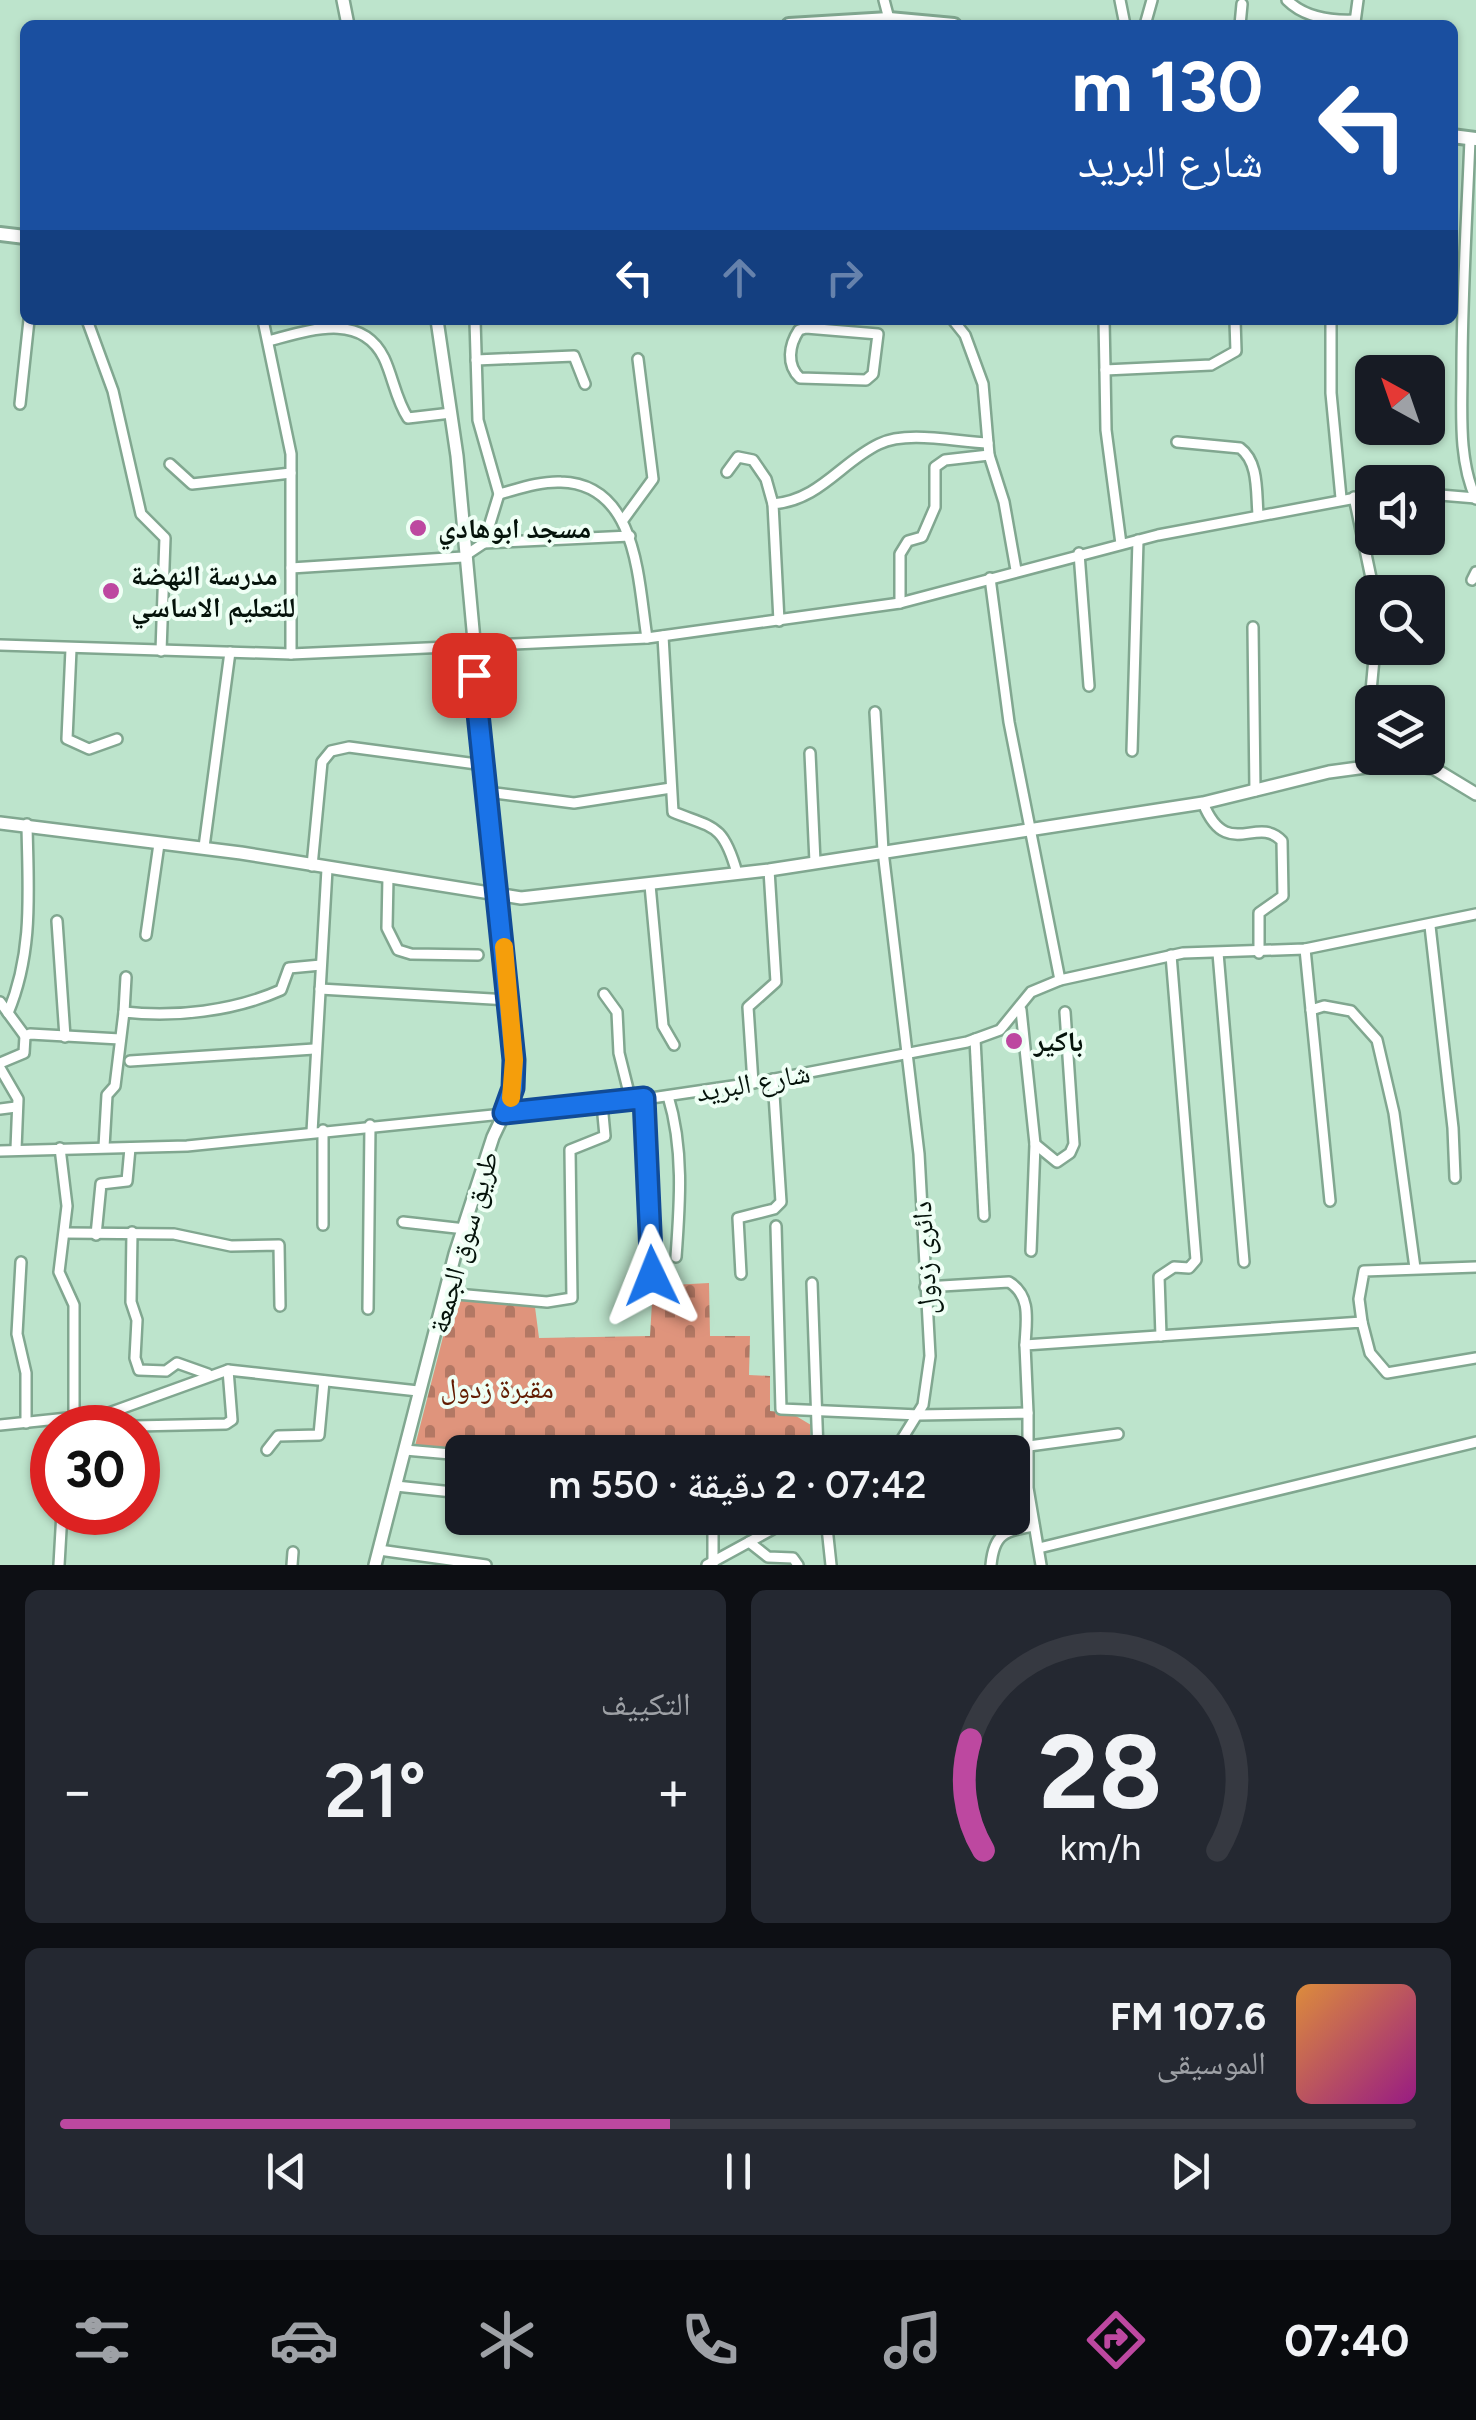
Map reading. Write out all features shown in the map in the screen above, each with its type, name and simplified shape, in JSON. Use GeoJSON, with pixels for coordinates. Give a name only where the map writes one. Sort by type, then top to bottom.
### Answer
{"type":"FeatureCollection","features":[{"type":"Feature","properties":{"kind":"main road"},"geometry":{"type":"LineString","coordinates":[[872,20],[900,20]]}},
{"type":"Feature","properties":{"kind":"street"},"geometry":{"type":"LineString","coordinates":[[884,0],[889,19]]}},
{"type":"Feature","properties":{"kind":"street"},"geometry":{"type":"LineString","coordinates":[[1287,0],[1306,12],[1334,20]]}},
{"type":"Feature","properties":{"kind":"street"},"geometry":{"type":"LineString","coordinates":[[1240,20],[1242,4]]}},
{"type":"Feature","properties":{"kind":"street"},"geometry":{"type":"LineString","coordinates":[[1445,496],[1476,499],[1468,479],[1461,410],[1460,300],[1473,139]]}},
{"type":"Feature","properties":{"kind":"street"},"geometry":{"type":"LineString","coordinates":[[20,404],[28,325]]}},
{"type":"Feature","properties":{"kind":"street"},"geometry":{"type":"LineString","coordinates":[[89,325],[108,372],[141,514],[165,538],[161,651]]}},
{"type":"Feature","properties":{"kind":"street"},"geometry":{"type":"LineString","coordinates":[[264,325],[287,428],[291,473],[291,654]]}},
{"type":"Feature","properties":{"kind":"street","name":"طريق سوق الجمعة"},"geometry":{"type":"LineString","coordinates":[[375,1565],[445,1294],[514,1075],[451,413],[438,325]]}},
{"type":"Feature","properties":{"kind":"street"},"geometry":{"type":"LineString","coordinates":[[476,325],[478,420],[499,494],[484,543]]}},
{"type":"Feature","properties":{"kind":"street"},"geometry":{"type":"LineString","coordinates":[[878,334],[799,330],[791,345],[791,366],[800,378],[866,380],[873,374],[882,325]]}},
{"type":"Feature","properties":{"kind":"street"},"geometry":{"type":"LineString","coordinates":[[955,325],[974,354],[983,384],[989,455],[1004,502],[1016,570]]}},
{"type":"Feature","properties":{"kind":"street"},"geometry":{"type":"LineString","coordinates":[[1104,325],[1106,430],[1121,544]]}},
{"type":"Feature","properties":{"kind":"street"},"geometry":{"type":"LineString","coordinates":[[1105,370],[1220,364],[1236,351],[1234,325]]}},
{"type":"Feature","properties":{"kind":"street"},"geometry":{"type":"LineString","coordinates":[[1332,325],[1332,410],[1341,498]]}},
{"type":"Feature","properties":{"kind":"street"},"geometry":{"type":"LineString","coordinates":[[268,341],[332,327],[368,336],[383,356],[408,418],[451,413]]}},
{"type":"Feature","properties":{"kind":"street"},"geometry":{"type":"LineString","coordinates":[[476,360],[574,356],[585,384]]}},
{"type":"Feature","properties":{"kind":"street"},"geometry":{"type":"LineString","coordinates":[[623,520],[653,480],[638,359]]}},
{"type":"Feature","properties":{"kind":"street"},"geometry":{"type":"LineString","coordinates":[[1176,442],[1240,448],[1247,453],[1252,461],[1258,514]]}},
{"type":"Feature","properties":{"kind":"street"},"geometry":{"type":"LineString","coordinates":[[773,504],[794,500],[824,486],[881,443],[988,443]]}},
{"type":"Feature","properties":{"kind":"street"},"geometry":{"type":"LineString","coordinates":[[900,603],[900,554],[908,541],[922,537],[930,521],[935,466],[945,460],[989,455]]}},
{"type":"Feature","properties":{"kind":"street"},"geometry":{"type":"LineString","coordinates":[[727,472],[738,457],[753,460],[766,479],[773,504],[779,620]]}},
{"type":"Feature","properties":{"kind":"street"},"geometry":{"type":"LineString","coordinates":[[170,464],[192,484],[291,473]]}},
{"type":"Feature","properties":{"kind":"street"},"geometry":{"type":"LineString","coordinates":[[499,494],[559,481],[583,485],[600,495],[623,520],[630,536],[647,638]]}},
{"type":"Feature","properties":{"kind":"street"},"geometry":{"type":"LineString","coordinates":[[0,645],[291,654],[472,649],[647,638],[900,603],[1079,553],[1354,497],[1370,575]]}},
{"type":"Feature","properties":{"kind":"street"},"geometry":{"type":"LineString","coordinates":[[290,568],[464,557],[484,543],[630,536]]}},
{"type":"Feature","properties":{"kind":"street"},"geometry":{"type":"LineString","coordinates":[[1132,751],[1138,540]]}},
{"type":"Feature","properties":{"kind":"street"},"geometry":{"type":"LineString","coordinates":[[1079,553],[1089,686]]}},
{"type":"Feature","properties":{"kind":"street"},"geometry":{"type":"LineString","coordinates":[[990,578],[1028,830],[1060,980]]}},
{"type":"Feature","properties":{"kind":"street"},"geometry":{"type":"LineString","coordinates":[[1254,627],[1255,791]]}},
{"type":"Feature","properties":{"kind":"street"},"geometry":{"type":"LineString","coordinates":[[663,636],[674,814],[698,818],[716,831],[726,842],[736,873]]}},
{"type":"Feature","properties":{"kind":"street"},"geometry":{"type":"LineString","coordinates":[[72,649],[67,739],[89,748],[117,738]]}},
{"type":"Feature","properties":{"kind":"street"},"geometry":{"type":"LineString","coordinates":[[204,848],[230,652]]}},
{"type":"Feature","properties":{"kind":"street","name":"دائرى زدول"},"geometry":{"type":"LineString","coordinates":[[875,712],[883,851],[919,1154],[930,1369],[919,1415],[905,1435]]}},
{"type":"Feature","properties":{"kind":"street"},"geometry":{"type":"LineString","coordinates":[[312,866],[322,762],[330,750],[349,748],[484,765]]}},
{"type":"Feature","properties":{"kind":"street"},"geometry":{"type":"LineString","coordinates":[[810,754],[815,862]]}},
{"type":"Feature","properties":{"kind":"street"},"geometry":{"type":"LineString","coordinates":[[0,823],[204,848],[499,897],[549,897],[769,870],[1203,803],[1355,768]]}},
{"type":"Feature","properties":{"kind":"street"},"geometry":{"type":"LineString","coordinates":[[1445,775],[1475,792]]}},
{"type":"Feature","properties":{"kind":"street"},"geometry":{"type":"LineString","coordinates":[[487,792],[574,803],[671,788]]}},
{"type":"Feature","properties":{"kind":"street"},"geometry":{"type":"LineString","coordinates":[[1203,803],[1211,824],[1228,836],[1273,835],[1282,841],[1284,896],[1260,913],[1259,953]]}},
{"type":"Feature","properties":{"kind":"street"},"geometry":{"type":"LineString","coordinates":[[8,1013],[24,970],[31,901],[25,886],[27,824]]}},
{"type":"Feature","properties":{"kind":"street"},"geometry":{"type":"LineString","coordinates":[[146,935],[159,844]]}},
{"type":"Feature","properties":{"kind":"street"},"geometry":{"type":"LineString","coordinates":[[323,1225],[314,1049],[327,869]]}},
{"type":"Feature","properties":{"kind":"street"},"geometry":{"type":"LineString","coordinates":[[753,1083],[748,1007],[776,982],[769,870]]}},
{"type":"Feature","properties":{"kind":"street"},"geometry":{"type":"LineString","coordinates":[[388,877],[387,928],[398,950],[410,954],[478,955]]}},
{"type":"Feature","properties":{"kind":"street"},"geometry":{"type":"LineString","coordinates":[[650,886],[663,1026],[674,1045]]}},
{"type":"Feature","properties":{"kind":"street","name":"شارع البريد"},"geometry":{"type":"LineString","coordinates":[[0,1151],[130,1148],[631,1101],[753,1083],[908,1056],[976,1039],[1000,1030],[1037,988],[1060,980],[1171,955],[1306,949],[1476,914]]}},
{"type":"Feature","properties":{"kind":"street"},"geometry":{"type":"LineString","coordinates":[[57,920],[65,1037]]}},
{"type":"Feature","properties":{"kind":"street"},"geometry":{"type":"LineString","coordinates":[[1430,926],[1448,1075],[1455,1178]]}},
{"type":"Feature","properties":{"kind":"street"},"geometry":{"type":"LineString","coordinates":[[1306,949],[1330,1201]]}},
{"type":"Feature","properties":{"kind":"street"},"geometry":{"type":"LineString","coordinates":[[1218,953],[1244,1262]]}},
{"type":"Feature","properties":{"kind":"street"},"geometry":{"type":"LineString","coordinates":[[1161,1336],[1158,1276],[1174,1268],[1190,1268],[1196,1260],[1186,1095],[1171,955]]}},
{"type":"Feature","properties":{"kind":"street"},"geometry":{"type":"LineString","coordinates":[[124,1012],[170,1014],[227,1005],[281,990],[284,972],[289,968],[321,965]]}},
{"type":"Feature","properties":{"kind":"street"},"geometry":{"type":"LineString","coordinates":[[104,1147],[107,1096],[116,1086],[126,976]]}},
{"type":"Feature","properties":{"kind":"street"},"geometry":{"type":"LineString","coordinates":[[320,989],[509,1000]]}},
{"type":"Feature","properties":{"kind":"street"},"geometry":{"type":"LineString","coordinates":[[604,994],[617,1012],[617,1044],[631,1101]]}},
{"type":"Feature","properties":{"kind":"street"},"geometry":{"type":"LineString","coordinates":[[0,1002],[25,1036],[24,1053],[0,1065],[18,1099],[16,1150]]}},
{"type":"Feature","properties":{"kind":"street"},"geometry":{"type":"LineString","coordinates":[[1021,1006],[1035,1144],[1031,1251]]}},
{"type":"Feature","properties":{"kind":"street"},"geometry":{"type":"LineString","coordinates":[[1311,1010],[1324,1006],[1351,1012],[1377,1040],[1394,1113],[1414,1268]]}},
{"type":"Feature","properties":{"kind":"street"},"geometry":{"type":"LineString","coordinates":[[1035,1144],[1056,1162],[1070,1153],[1074,1144],[1066,1012]]}},
{"type":"Feature","properties":{"kind":"street"},"geometry":{"type":"LineString","coordinates":[[25,1036],[120,1039]]}},
{"type":"Feature","properties":{"kind":"street"},"geometry":{"type":"LineString","coordinates":[[976,1039],[984,1216]]}},
{"type":"Feature","properties":{"kind":"street"},"geometry":{"type":"LineString","coordinates":[[130,1060],[314,1049]]}},
{"type":"Feature","properties":{"kind":"street"},"geometry":{"type":"LineString","coordinates":[[741,1274],[738,1218],[774,1208],[781,1202],[773,1079]]}},
{"type":"Feature","properties":{"kind":"street"},"geometry":{"type":"LineString","coordinates":[[668,1096],[676,1122],[680,1184],[676,1257]]}},
{"type":"Feature","properties":{"kind":"street"},"geometry":{"type":"LineString","coordinates":[[644,1098],[652,1276]]}},
{"type":"Feature","properties":{"kind":"street"},"geometry":{"type":"LineString","coordinates":[[445,1294],[547,1302],[572,1298],[570,1150],[576,1144],[600,1142],[605,1136],[602,1104]]}},
{"type":"Feature","properties":{"kind":"street"},"geometry":{"type":"LineString","coordinates":[[0,1109],[16,1107]]}},
{"type":"Feature","properties":{"kind":"street"},"geometry":{"type":"LineString","coordinates":[[368,1309],[370,1125]]}},
{"type":"Feature","properties":{"kind":"street"},"geometry":{"type":"LineString","coordinates":[[60,1148],[66,1233],[59,1272],[74,1305],[71,1405]]}},
{"type":"Feature","properties":{"kind":"street"},"geometry":{"type":"LineString","coordinates":[[96,1236],[101,1184],[126,1182],[130,1148]]}},
{"type":"Feature","properties":{"kind":"street"},"geometry":{"type":"LineString","coordinates":[[403,1222],[466,1229]]}},
{"type":"Feature","properties":{"kind":"street"},"geometry":{"type":"LineString","coordinates":[[776,1226],[781,1409],[919,1415],[1028,1414]]}},
{"type":"Feature","properties":{"kind":"street"},"geometry":{"type":"LineString","coordinates":[[66,1233],[96,1236],[132,1232],[204,1238],[232,1246],[279,1246],[280,1306]]}},
{"type":"Feature","properties":{"kind":"street"},"geometry":{"type":"LineString","coordinates":[[132,1232],[131,1302],[138,1320],[135,1358],[139,1370],[166,1371],[177,1364],[208,1374]]}},
{"type":"Feature","properties":{"kind":"street"},"geometry":{"type":"LineString","coordinates":[[21,1262],[17,1334],[26,1372],[26,1423]]}},
{"type":"Feature","properties":{"kind":"street"},"geometry":{"type":"LineString","coordinates":[[1476,1267],[1364,1270],[1359,1299],[1370,1352],[1387,1374],[1476,1358]]}},
{"type":"Feature","properties":{"kind":"street"},"geometry":{"type":"LineString","coordinates":[[925,1287],[1009,1282],[1018,1288],[1027,1308],[1029,1435]]}},
{"type":"Feature","properties":{"kind":"street"},"geometry":{"type":"LineString","coordinates":[[812,1283],[817,1435]]}},
{"type":"Feature","properties":{"kind":"street"},"geometry":{"type":"LineString","coordinates":[[1025,1346],[1362,1322]]}},
{"type":"Feature","properties":{"kind":"street"},"geometry":{"type":"LineString","coordinates":[[160,1425],[226,1424],[232,1420],[228,1370]]}},
{"type":"Feature","properties":{"kind":"street"},"geometry":{"type":"LineString","coordinates":[[129,1405],[228,1370],[418,1390]]}},
{"type":"Feature","properties":{"kind":"street"},"geometry":{"type":"LineString","coordinates":[[267,1450],[278,1436],[319,1435],[324,1380]]}},
{"type":"Feature","properties":{"kind":"street"},"geometry":{"type":"LineString","coordinates":[[0,1425],[30,1423]]}},
{"type":"Feature","properties":{"kind":"street"},"geometry":{"type":"LineString","coordinates":[[1030,1446],[1118,1434]]}},
{"type":"Feature","properties":{"kind":"street"},"geometry":{"type":"LineString","coordinates":[[1039,1548],[1476,1442]]}},
{"type":"Feature","properties":{"kind":"street"},"geometry":{"type":"LineString","coordinates":[[405,1450],[445,1454]]}},
{"type":"Feature","properties":{"kind":"street"},"geometry":{"type":"LineString","coordinates":[[396,1486],[445,1492]]}},
{"type":"Feature","properties":{"kind":"street"},"geometry":{"type":"LineString","coordinates":[[1030,1501],[1041,1565]]}},
{"type":"Feature","properties":{"kind":"street"},"geometry":{"type":"LineString","coordinates":[[991,1565],[994,1545],[1002,1532],[1034,1526]]}},
{"type":"Feature","properties":{"kind":"street"},"geometry":{"type":"LineString","coordinates":[[59,1565],[61,1535]]}},
{"type":"Feature","properties":{"kind":"street"},"geometry":{"type":"LineString","coordinates":[[711,1564],[713,1535]]}},
{"type":"Feature","properties":{"kind":"street"},"geometry":{"type":"LineString","coordinates":[[711,1564],[762,1535]]}},
{"type":"Feature","properties":{"kind":"street"},"geometry":{"type":"LineString","coordinates":[[828,1535],[832,1565]]}},
{"type":"Feature","properties":{"kind":"street"},"geometry":{"type":"LineString","coordinates":[[749,1542],[768,1557],[792,1558],[798,1565]]}},
{"type":"Feature","properties":{"kind":"street"},"geometry":{"type":"LineString","coordinates":[[378,1550],[486,1565]]}},
{"type":"Feature","properties":{"kind":"street"},"geometry":{"type":"LineString","coordinates":[[292,1565],[293,1552]]}},
{"type":"Feature","properties":{"kind":"green space","name":"مقبرة زدول"},"geometry":{"type":"Polygon","coordinates":[[[709,1283],[710,1336],[750,1336],[749,1375],[770,1376],[770,1411],[791,1413],[811,1425],[810,1435],[445,1435],[445,1448],[415,1446],[453,1298],[535,1307],[539,1338],[650,1336],[653,1286],[709,1283]]]}},
{"type":"Feature","properties":{"kind":"slow traffic"},"geometry":{"type":"LineString","coordinates":[[504,947],[514,1060],[511,1098]]}},
{"type":"Feature","properties":{"kind":"place","name":"مسجد ابوهادي"},"geometry":{"type":"Point","coordinates":[418,528]}},
{"type":"Feature","properties":{"kind":"place","name":"مدرسة النهضة للتعليم الاساسي"},"geometry":{"type":"Point","coordinates":[111,591]}},
{"type":"Feature","properties":{"kind":"place","name":"باكير"},"geometry":{"type":"Point","coordinates":[1014,1041]}},
{"type":"Feature","properties":{"kind":"route"},"geometry":{"type":"LineString","coordinates":[[474,675],[514,1060],[513,1088],[504,1113],[644,1098],[652,1276]]}}]}
